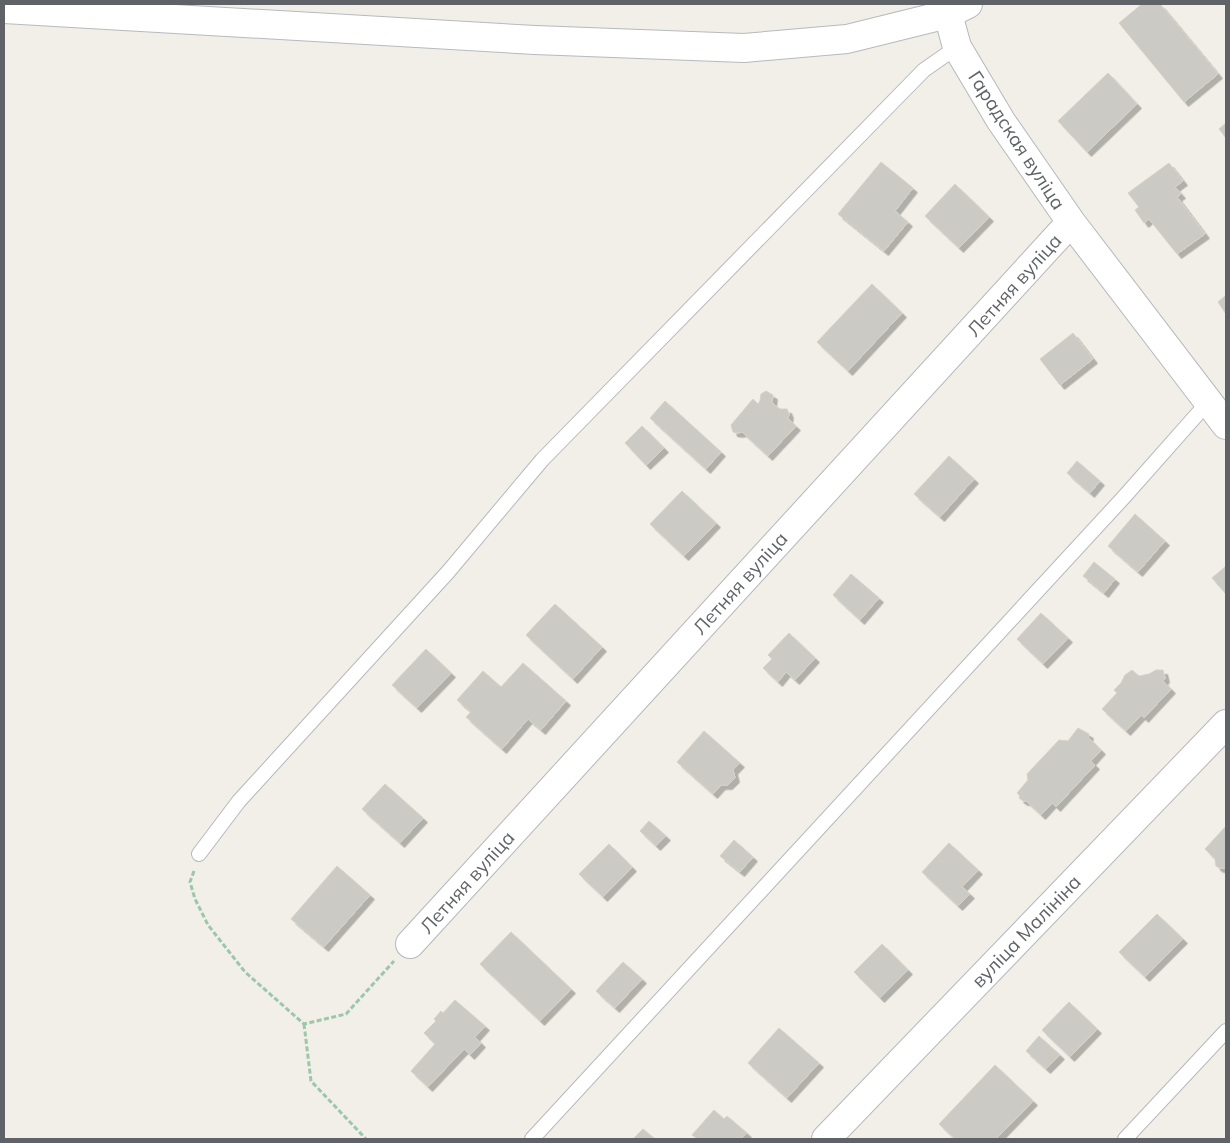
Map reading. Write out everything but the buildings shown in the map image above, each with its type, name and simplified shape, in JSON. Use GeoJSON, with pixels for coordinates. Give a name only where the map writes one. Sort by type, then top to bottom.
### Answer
{"type":"FeatureCollection","features":[{"type":"Feature","properties":{"kind":"street"},"geometry":{"type":"LineString","coordinates":[[4,9],[535,40],[744,48],[847,39],[958,9]]}},
{"type":"Feature","properties":{"kind":"street","name":"Гарадская вуліца"},"geometry":{"type":"LineString","coordinates":[[958,9],[957,47],[1001,121],[1071,222],[1226,425]]}},
{"type":"Feature","properties":{"kind":"street","name":"Летняя вуліца"},"geometry":{"type":"LineString","coordinates":[[410,944],[1071,222]]}},
{"type":"Feature","properties":{"kind":"street","name":"вуліца Малініна"},"geometry":{"type":"LineString","coordinates":[[826,1139],[1226,724]]}},
{"type":"Feature","properties":{"kind":"lane"},"geometry":{"type":"LineString","coordinates":[[199,854],[239,801],[448,572],[542,460],[924,70],[957,47]]}},
{"type":"Feature","properties":{"kind":"lane"},"geometry":{"type":"LineString","coordinates":[[532,1139],[1124,497],[1209,401]]}},
{"type":"Feature","properties":{"kind":"lane"},"geometry":{"type":"LineString","coordinates":[[1125,1139],[1226,1031]]}},
{"type":"Feature","properties":{"kind":"path"},"geometry":{"type":"LineString","coordinates":[[199,854],[190,882],[195,899],[208,925],[245,972],[304,1024],[310,1081],[366,1139]]}},
{"type":"Feature","properties":{"kind":"path"},"geometry":{"type":"LineString","coordinates":[[304,1024],[346,1014],[410,944]]}}]}
